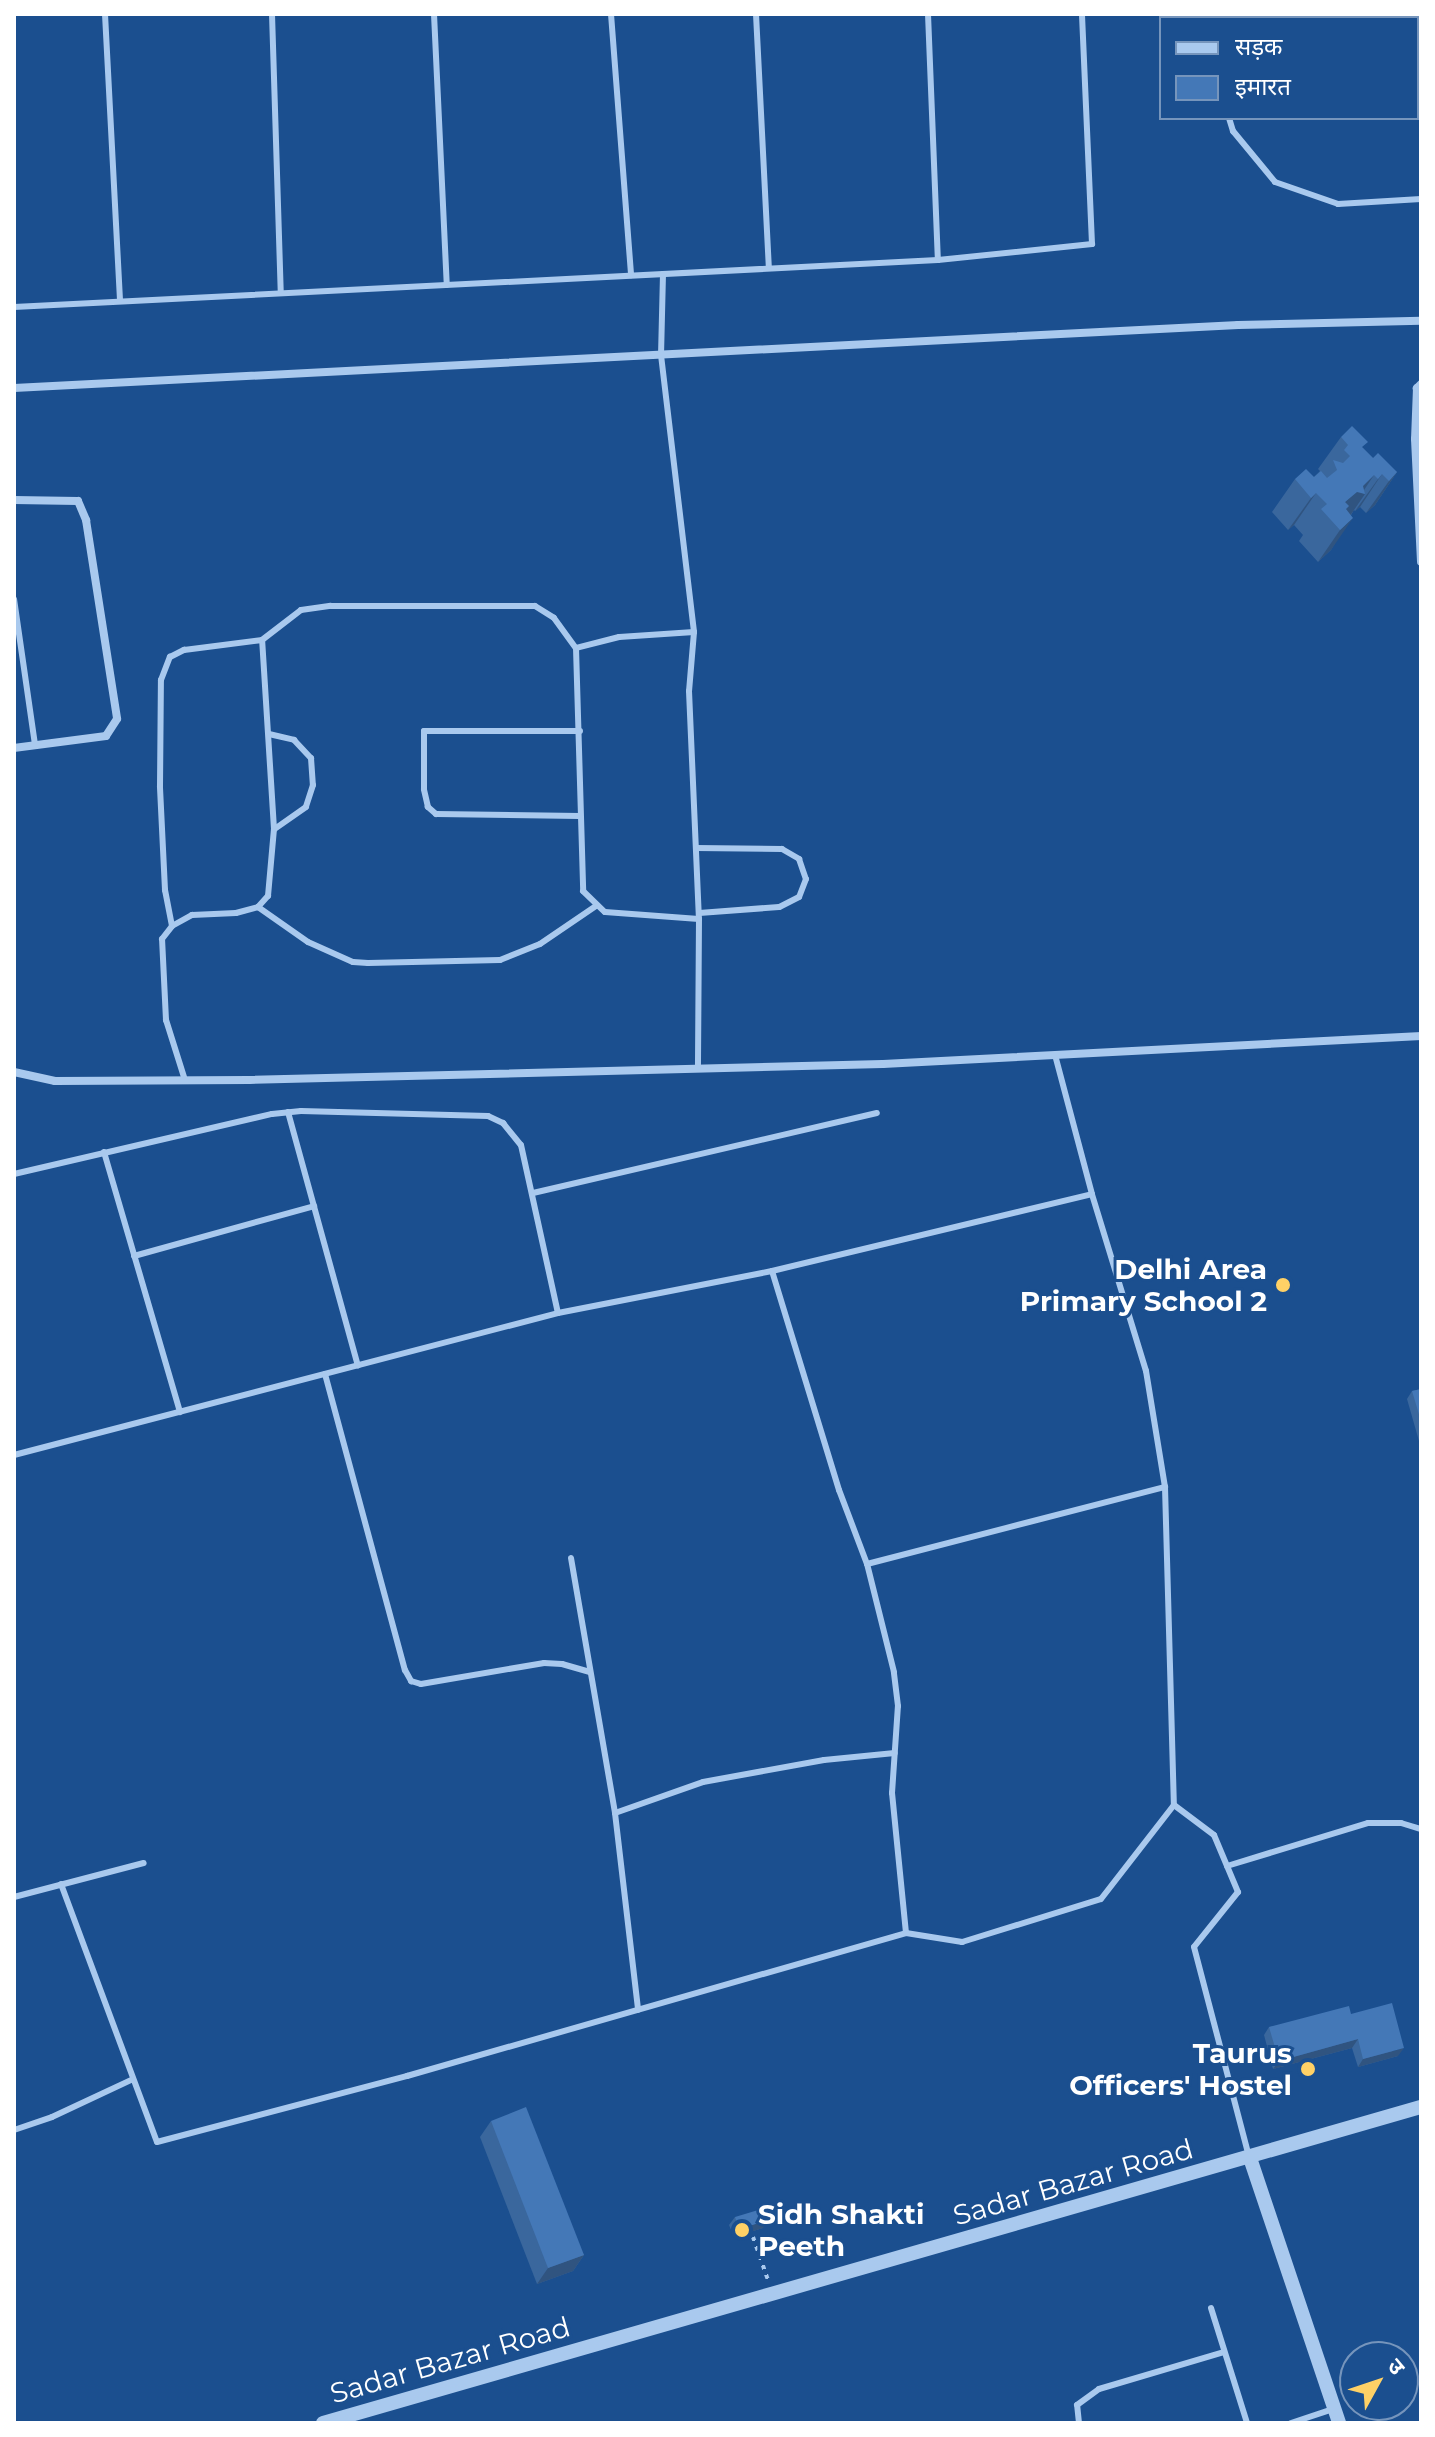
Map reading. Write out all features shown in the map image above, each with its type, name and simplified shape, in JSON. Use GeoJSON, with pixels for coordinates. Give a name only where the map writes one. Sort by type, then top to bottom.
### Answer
{"type":"FeatureCollection","features":[{"type":"Feature","properties":{"kind":"street"},"geometry":{"type":"LineString","coordinates":[[14,388],[1238,325],[1421,321]]}},
{"type":"Feature","properties":{"kind":"street"},"geometry":{"type":"LineString","coordinates":[[1421,384],[1417,388],[1415,439],[1421,562]]}},
{"type":"Feature","properties":{"kind":"street"},"geometry":{"type":"LineString","coordinates":[[14,500],[78,501],[86,520],[117,719],[106,736],[14,748]]}},
{"type":"Feature","properties":{"kind":"street"},"geometry":{"type":"LineString","coordinates":[[14,1072],[55,1081],[184,1077],[249,1080],[698,1066],[883,1064],[1421,1036]]}},
{"type":"Feature","properties":{"kind":"street","name":"Sadar Bazar Road"},"geometry":{"type":"LineString","coordinates":[[323,2423],[1421,2107]]}},
{"type":"Feature","properties":{"kind":"street"},"geometry":{"type":"LineString","coordinates":[[1250,2158],[1336,2416]]}},
{"type":"Feature","properties":{"kind":"lane"},"geometry":{"type":"LineString","coordinates":[[105,14],[120,301]]}},
{"type":"Feature","properties":{"kind":"lane"},"geometry":{"type":"LineString","coordinates":[[272,14],[281,293]]}},
{"type":"Feature","properties":{"kind":"lane"},"geometry":{"type":"LineString","coordinates":[[434,14],[447,285]]}},
{"type":"Feature","properties":{"kind":"lane"},"geometry":{"type":"LineString","coordinates":[[611,14],[631,275]]}},
{"type":"Feature","properties":{"kind":"lane"},"geometry":{"type":"LineString","coordinates":[[756,14],[769,268]]}},
{"type":"Feature","properties":{"kind":"lane"},"geometry":{"type":"LineString","coordinates":[[928,14],[938,260]]}},
{"type":"Feature","properties":{"kind":"lane"},"geometry":{"type":"LineString","coordinates":[[14,307],[938,260],[1092,244],[1082,14]]}},
{"type":"Feature","properties":{"kind":"lane"},"geometry":{"type":"LineString","coordinates":[[1230,120],[1233,131],[1275,182],[1338,204],[1421,199]]}},
{"type":"Feature","properties":{"kind":"lane"},"geometry":{"type":"LineString","coordinates":[[663,274],[661,355],[694,632],[689,691],[699,916],[698,1066]]}},
{"type":"Feature","properties":{"kind":"lane"},"geometry":{"type":"LineString","coordinates":[[14,599],[35,745]]}},
{"type":"Feature","properties":{"kind":"lane"},"geometry":{"type":"LineString","coordinates":[[172,926],[165,890],[160,786],[164,667],[170,657],[184,650],[262,640],[289,617],[314,607],[535,606],[554,618],[576,648],[583,891],[605,912],[699,916],[779,907],[799,897],[806,879],[799,859],[782,849],[696,848]]}},
{"type":"Feature","properties":{"kind":"lane"},"geometry":{"type":"LineString","coordinates":[[576,648],[619,637],[694,632]]}},
{"type":"Feature","properties":{"kind":"lane"},"geometry":{"type":"LineString","coordinates":[[184,1077],[166,1020],[162,939],[172,926],[192,915],[236,913],[258,907],[268,896],[274,829],[262,640]]}},
{"type":"Feature","properties":{"kind":"lane"},"geometry":{"type":"LineString","coordinates":[[580,731],[424,731],[424,789],[428,807],[436,814],[580,816]]}},
{"type":"Feature","properties":{"kind":"lane"},"geometry":{"type":"LineString","coordinates":[[269,734],[294,740],[311,758],[313,785],[306,807],[274,829]]}},
{"type":"Feature","properties":{"kind":"lane"},"geometry":{"type":"LineString","coordinates":[[258,907],[308,942],[345,959],[368,963],[500,960],[540,944],[596,906]]}},
{"type":"Feature","properties":{"kind":"lane"},"geometry":{"type":"LineString","coordinates":[[61,1884],[131,2080],[157,2142],[906,1933],[962,1942],[1101,1899],[1174,1805],[1165,1487],[1146,1371],[1092,1194],[1055,1055]]}},
{"type":"Feature","properties":{"kind":"lane"},"geometry":{"type":"LineString","coordinates":[[288,1112],[358,1366]]}},
{"type":"Feature","properties":{"kind":"lane"},"geometry":{"type":"LineString","coordinates":[[14,1174],[243,1119],[288,1112],[488,1116],[514,1133],[521,1145],[558,1313]]}},
{"type":"Feature","properties":{"kind":"lane"},"geometry":{"type":"LineString","coordinates":[[533,1193],[877,1113]]}},
{"type":"Feature","properties":{"kind":"lane"},"geometry":{"type":"LineString","coordinates":[[104,1152],[180,1412]]}},
{"type":"Feature","properties":{"kind":"lane"},"geometry":{"type":"LineString","coordinates":[[14,1455],[558,1313],[772,1271],[1092,1194]]}},
{"type":"Feature","properties":{"kind":"lane"},"geometry":{"type":"LineString","coordinates":[[134,1256],[314,1206]]}},
{"type":"Feature","properties":{"kind":"lane"},"geometry":{"type":"LineString","coordinates":[[772,1271],[839,1490],[867,1564],[894,1672],[898,1706],[892,1793],[906,1933]]}},
{"type":"Feature","properties":{"kind":"lane"},"geometry":{"type":"LineString","coordinates":[[325,1374],[405,1670],[411,1681],[421,1684],[544,1663],[562,1664],[590,1672]]}},
{"type":"Feature","properties":{"kind":"lane"},"geometry":{"type":"LineString","coordinates":[[867,1564],[1165,1487]]}},
{"type":"Feature","properties":{"kind":"lane"},"geometry":{"type":"LineString","coordinates":[[571,1558],[615,1813],[638,2010]]}},
{"type":"Feature","properties":{"kind":"lane"},"geometry":{"type":"LineString","coordinates":[[615,1813],[703,1782],[824,1760],[895,1753]]}},
{"type":"Feature","properties":{"kind":"lane"},"geometry":{"type":"LineString","coordinates":[[1174,1805],[1214,1835],[1238,1892],[1194,1947],[1250,2158]]}},
{"type":"Feature","properties":{"kind":"lane"},"geometry":{"type":"LineString","coordinates":[[1227,1866],[1368,1823],[1401,1823],[1421,1829]]}},
{"type":"Feature","properties":{"kind":"lane"},"geometry":{"type":"LineString","coordinates":[[14,1897],[144,1863]]}},
{"type":"Feature","properties":{"kind":"lane"},"geometry":{"type":"LineString","coordinates":[[14,2130],[131,2080]]}},
{"type":"Feature","properties":{"kind":"lane"},"geometry":{"type":"LineString","coordinates":[[1211,2308],[1247,2423]]}},
{"type":"Feature","properties":{"kind":"lane"},"geometry":{"type":"LineString","coordinates":[[1079,2423],[1077,2405],[1099,2389],[1224,2352]]}},
{"type":"Feature","properties":{"kind":"lane"},"geometry":{"type":"LineString","coordinates":[[1291,2423],[1336,2416]]}},
{"type":"Feature","properties":{"kind":"path"},"geometry":{"type":"LineString","coordinates":[[753,2237],[773,2294]]}},
{"type":"Feature","properties":{"kind":"building"},"geometry":{"type":"Polygon","coordinates":[[[1352,426],[1368,442],[1362,447],[1373,458],[1378,453],[1397,472],[1389,481],[1382,474],[1378,479],[1374,475],[1363,486],[1365,494],[1357,492],[1345,502],[1353,518],[1340,530],[1321,509],[1327,504],[1316,493],[1311,498],[1295,479],[1306,469],[1314,477],[1321,471],[1327,478],[1337,470],[1333,460],[1343,463],[1350,456],[1344,450],[1348,445],[1341,437],[1352,426]]]}},
{"type":"Feature","properties":{"kind":"building"},"geometry":{"type":"Polygon","coordinates":[[[1421,1389],[1421,1421],[1412,1391],[1421,1389]]]}},
{"type":"Feature","properties":{"kind":"building"},"geometry":{"type":"Polygon","coordinates":[[[1392,2003],[1404,2048],[1363,2059],[1358,2039],[1279,2061],[1269,2027],[1349,2006],[1351,2014],[1392,2003]]]}},
{"type":"Feature","properties":{"kind":"building"},"geometry":{"type":"Polygon","coordinates":[[[526,2107],[584,2255],[548,2268],[491,2121],[526,2107]]]}},
{"type":"Feature","properties":{"kind":"building"},"geometry":{"type":"Polygon","coordinates":[[[765,2208],[769,2220],[739,2229],[735,2217],[765,2208]]]}},
{"type":"Feature","properties":{"kind":"place","name":"Delhi Area Primary School 2"},"geometry":{"type":"Point","coordinates":[1283,1285]}},
{"type":"Feature","properties":{"kind":"place","name":"Taurus Officers' Hostel"},"geometry":{"type":"Point","coordinates":[1308,2069]}},
{"type":"Feature","properties":{"kind":"place","name":"Sidh Shakti Peeth"},"geometry":{"type":"Point","coordinates":[742,2230]}}]}
